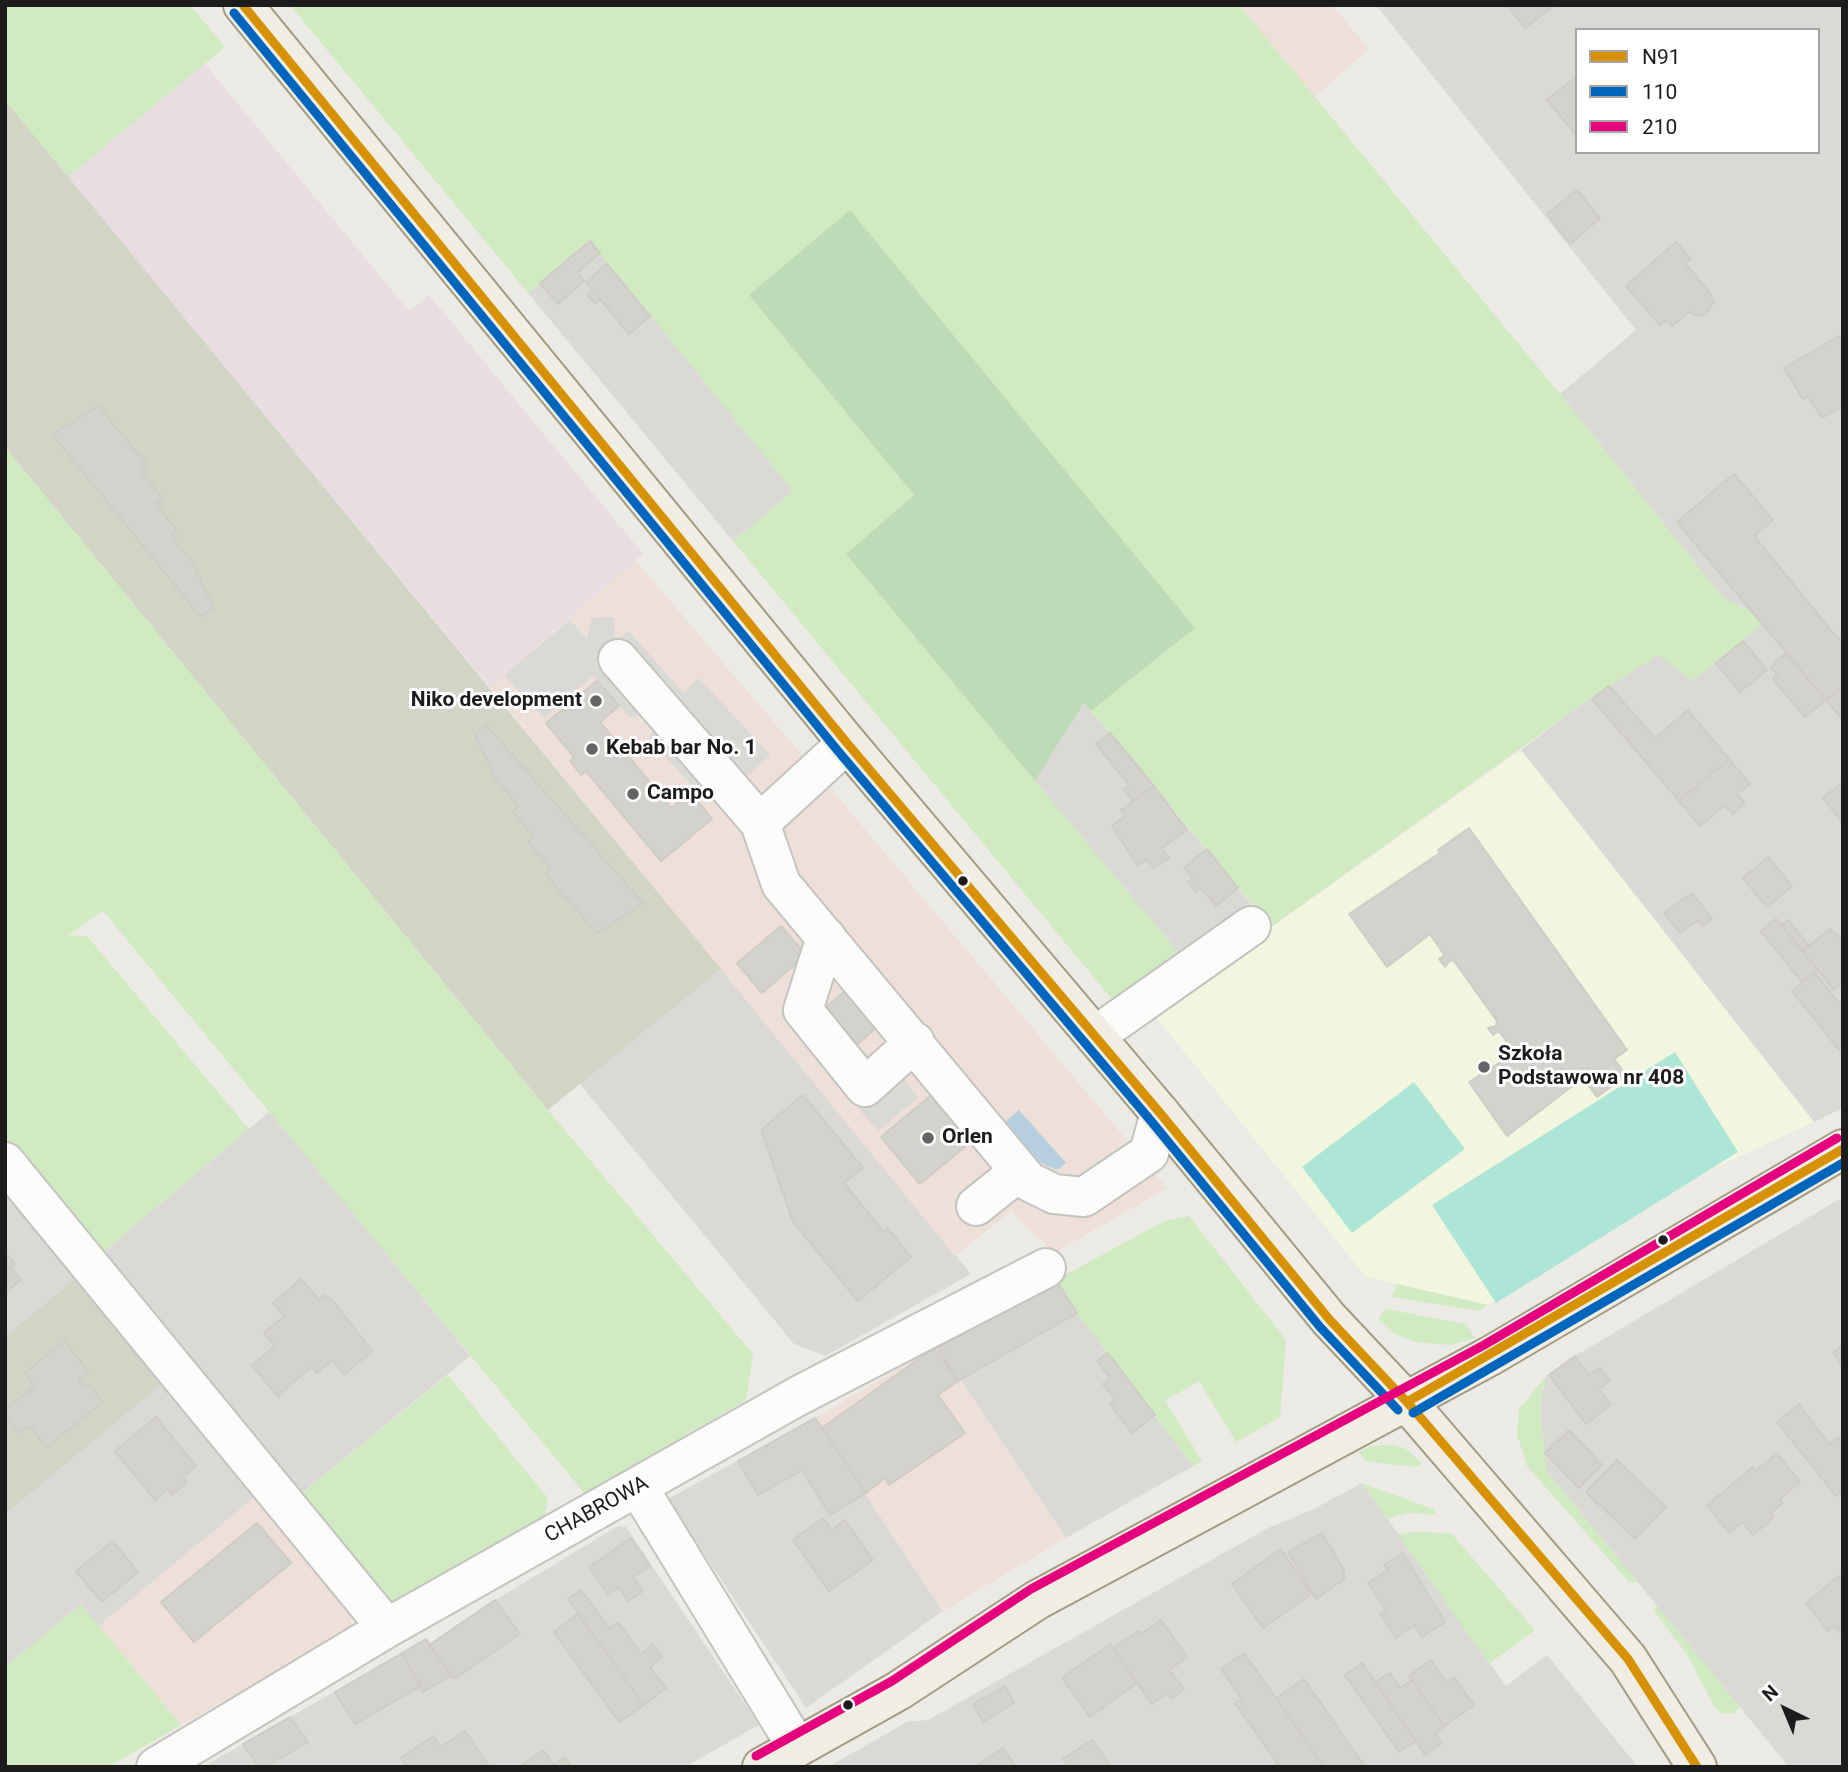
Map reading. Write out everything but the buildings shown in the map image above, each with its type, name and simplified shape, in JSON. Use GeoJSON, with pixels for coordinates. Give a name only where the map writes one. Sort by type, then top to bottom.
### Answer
{"type":"FeatureCollection","features":[{"type":"Feature","properties":{"kind":"main road"},"geometry":{"type":"LineString","coordinates":[[243,5],[847,743],[1096,1036],[1329,1319],[1407,1402],[1629,1659],[1697,1767]]}},
{"type":"Feature","properties":{"kind":"main road"},"geometry":{"type":"LineString","coordinates":[[762,1767],[898,1691],[1037,1600],[1407,1402],[1843,1149]]}},
{"type":"Feature","properties":{"kind":"street"},"geometry":{"type":"LineString","coordinates":[[618,659],[760,822],[780,884],[915,1042],[1028,1181],[1054,1194],[1084,1197],[1149,1153],[1160,1113]]}},
{"type":"Feature","properties":{"kind":"street"},"geometry":{"type":"LineString","coordinates":[[760,822],[847,743]]}},
{"type":"Feature","properties":{"kind":"street"},"geometry":{"type":"LineString","coordinates":[[1096,1036],[1251,926]]}},
{"type":"Feature","properties":{"kind":"street"},"geometry":{"type":"LineString","coordinates":[[826,937],[803,1010],[865,1087],[915,1042]]}},
{"type":"Feature","properties":{"kind":"street"},"geometry":{"type":"LineString","coordinates":[[5,1162],[387,1628]]}},
{"type":"Feature","properties":{"kind":"street"},"geometry":{"type":"LineString","coordinates":[[976,1206],[1020,1171]]}},
{"type":"Feature","properties":{"kind":"street","name":"CHABROWA"},"geometry":{"type":"LineString","coordinates":[[156,1767],[387,1628],[798,1396],[1046,1268]]}},
{"type":"Feature","properties":{"kind":"street"},"geometry":{"type":"LineString","coordinates":[[638,1487],[797,1747]]}},
{"type":"Feature","properties":{"kind":"shaded area"},"geometry":{"type":"Polygon","coordinates":[[[1239,5],[1332,5],[1369,49],[1314,97],[1239,5]]]}},
{"type":"Feature","properties":{"kind":"shaded area"},"geometry":{"type":"Polygon","coordinates":[[[1376,5],[1843,5],[1843,1108],[1814,1122],[1521,750],[1571,712],[1658,654],[1692,680],[1743,641],[1753,612],[1723,598],[1560,394],[1636,330],[1376,5]]]}},
{"type":"Feature","properties":{"kind":"shaded area"},"geometry":{"type":"Polygon","coordinates":[[[205,64],[409,311],[429,295],[643,554],[490,687],[68,177],[205,64]]]}},
{"type":"Feature","properties":{"kind":"shaded area"},"geometry":{"type":"Polygon","coordinates":[[[5,100],[721,969],[548,1110],[5,447],[5,100]]]}},
{"type":"Feature","properties":{"kind":"shaded area"},"geometry":{"type":"Polygon","coordinates":[[[590,241],[794,491],[733,541],[528,293],[590,241]]]}},
{"type":"Feature","properties":{"kind":"shaded area"},"geometry":{"type":"Polygon","coordinates":[[[636,561],[1167,1188],[1054,1253],[1011,1211],[955,1256],[490,687],[636,561]]]}},
{"type":"Feature","properties":{"kind":"shaded area"},"geometry":{"type":"Polygon","coordinates":[[[614,617],[615,643],[628,630],[683,693],[699,678],[770,755],[722,799],[704,779],[694,788],[648,737],[663,723],[646,715],[629,717],[593,676],[544,718],[504,675],[570,620],[587,639],[592,618],[614,617]]]}},
{"type":"Feature","properties":{"kind":"shaded area"},"geometry":{"type":"Polygon","coordinates":[[[1084,703],[1256,910],[1184,959],[1035,781],[1084,703]]]}},
{"type":"Feature","properties":{"kind":"shaded area","name":"Szkoła Podstawowa nr 408"},"geometry":{"type":"Polygon","coordinates":[[[1521,750],[1814,1122],[1708,1171],[1488,1305],[1366,1277],[1152,1012],[1521,750]]]}},
{"type":"Feature","properties":{"kind":"shaded area"},"geometry":{"type":"Polygon","coordinates":[[[721,969],[971,1274],[825,1356],[794,1344],[579,1083],[721,969]]]}},
{"type":"Feature","properties":{"kind":"shaded area"},"geometry":{"type":"Polygon","coordinates":[[[1675,1052],[1738,1152],[1496,1303],[1432,1205],[1675,1052]]]}},
{"type":"Feature","properties":{"kind":"shaded area"},"geometry":{"type":"Polygon","coordinates":[[[898,1072],[918,1097],[878,1131],[857,1107],[898,1072]]]}},
{"type":"Feature","properties":{"kind":"shaded area"},"geometry":{"type":"Polygon","coordinates":[[[1414,1082],[1465,1149],[1352,1233],[1302,1167],[1414,1082]]]}},
{"type":"Feature","properties":{"kind":"shaded area"},"geometry":{"type":"Polygon","coordinates":[[[1019,1110],[1066,1163],[1057,1170],[1033,1159],[1003,1124],[1019,1110]]]}},
{"type":"Feature","properties":{"kind":"shaded area"},"geometry":{"type":"Polygon","coordinates":[[[270,1111],[470,1356],[298,1496],[101,1254],[270,1111]]]}},
{"type":"Feature","properties":{"kind":"shaded area"},"geometry":{"type":"Polygon","coordinates":[[[5,1183],[81,1274],[5,1336],[5,1183]]]}},
{"type":"Feature","properties":{"kind":"shaded area"},"geometry":{"type":"Polygon","coordinates":[[[1843,1197],[1843,1767],[1789,1767],[1546,1470],[1540,1407],[1546,1376],[1575,1356],[1843,1197]]]}},
{"type":"Feature","properties":{"kind":"shaded area"},"geometry":{"type":"Polygon","coordinates":[[[81,1274],[167,1380],[6,1513],[5,1336],[81,1274]]]}},
{"type":"Feature","properties":{"kind":"shaded area"},"geometry":{"type":"Polygon","coordinates":[[[1056,1280],[1077,1313],[1193,1466],[1066,1538],[938,1348],[1056,1280]]]}},
{"type":"Feature","properties":{"kind":"shaded area"},"geometry":{"type":"Polygon","coordinates":[[[938,1348],[1066,1538],[943,1611],[815,1418],[938,1348]]]}},
{"type":"Feature","properties":{"kind":"shaded area"},"geometry":{"type":"Polygon","coordinates":[[[167,1380],[260,1493],[99,1626],[81,1605],[5,1667],[5,1512],[167,1380]]]}},
{"type":"Feature","properties":{"kind":"shaded area"},"geometry":{"type":"Polygon","coordinates":[[[815,1418],[943,1611],[806,1708],[668,1499],[815,1418]]]}},
{"type":"Feature","properties":{"kind":"shaded area"},"geometry":{"type":"Polygon","coordinates":[[[1362,1483],[1506,1686],[1547,1655],[1638,1767],[828,1767],[907,1722],[928,1720],[1268,1528],[1312,1510],[1362,1483]]]}},
{"type":"Feature","properties":{"kind":"shaded area"},"geometry":{"type":"Polygon","coordinates":[[[260,1493],[353,1607],[350,1630],[181,1725],[99,1626],[260,1493]]]}},
{"type":"Feature","properties":{"kind":"shaded area"},"geometry":{"type":"Polygon","coordinates":[[[618,1526],[626,1527],[759,1725],[685,1767],[203,1767],[426,1639],[429,1645],[495,1600],[618,1526]]]}},
{"type":"Feature","properties":{"kind":"green space"},"geometry":{"type":"Polygon","coordinates":[[[5,5],[190,5],[225,47],[68,177],[5,100],[5,5]]]}},
{"type":"Feature","properties":{"kind":"green space"},"geometry":{"type":"Polygon","coordinates":[[[290,5],[1239,5],[1560,394],[1723,598],[1753,612],[1763,624],[1692,681],[1658,655],[1571,712],[1271,927],[1091,711],[1194,629],[750,296],[914,495],[846,554],[1184,959],[1115,1003],[733,541],[793,491],[590,241],[528,293],[290,5]]]}},
{"type":"Feature","properties":{"kind":"green space"},"geometry":{"type":"Polygon","coordinates":[[[850,210],[1195,628],[1091,711],[1084,703],[1035,781],[846,554],[914,495],[749,295],[850,210]]]}},
{"type":"Feature","properties":{"kind":"green space"},"geometry":{"type":"Polygon","coordinates":[[[5,447],[548,1110],[753,1354],[746,1400],[585,1494],[103,911],[68,935],[87,936],[249,1129],[101,1254],[5,1138],[5,447]]]}},
{"type":"Feature","properties":{"kind":"green space"},"geometry":{"type":"Polygon","coordinates":[[[1189,1216],[1286,1340],[1280,1417],[1236,1442],[1199,1381],[1165,1401],[1202,1461],[1193,1466],[1077,1313],[1056,1280],[1164,1221],[1189,1216]]]}},
{"type":"Feature","properties":{"kind":"green space"},"geometry":{"type":"Polygon","coordinates":[[[1397,1284],[1488,1305],[1479,1311],[1392,1297],[1397,1284]]]}},
{"type":"Feature","properties":{"kind":"green space"},"geometry":{"type":"Polygon","coordinates":[[[1385,1309],[1466,1324],[1475,1338],[1451,1345],[1415,1342],[1397,1335],[1378,1320],[1385,1309]]]}},
{"type":"Feature","properties":{"kind":"green space"},"geometry":{"type":"Polygon","coordinates":[[[448,1375],[547,1497],[545,1518],[389,1607],[298,1496],[448,1375]]]}},
{"type":"Feature","properties":{"kind":"green space"},"geometry":{"type":"Polygon","coordinates":[[[1546,1376],[1540,1407],[1546,1470],[1638,1582],[1629,1582],[1527,1466],[1517,1434],[1519,1409],[1546,1376]]]}},
{"type":"Feature","properties":{"kind":"green space"},"geometry":{"type":"Polygon","coordinates":[[[1393,1445],[1405,1448],[1422,1463],[1416,1467],[1365,1461],[1359,1452],[1371,1446],[1393,1445]]]}},
{"type":"Feature","properties":{"kind":"green space"},"geometry":{"type":"Polygon","coordinates":[[[1362,1483],[1433,1509],[1438,1515],[1408,1513],[1387,1519],[1362,1483]]]}},
{"type":"Feature","properties":{"kind":"green space"},"geometry":{"type":"Polygon","coordinates":[[[1413,1532],[1451,1533],[1535,1630],[1489,1664],[1398,1535],[1413,1532]]]}},
{"type":"Feature","properties":{"kind":"green space"},"geometry":{"type":"Polygon","coordinates":[[[81,1604],[181,1725],[108,1767],[5,1767],[5,1667],[81,1604]]]}},
{"type":"Feature","properties":{"kind":"green space"},"geometry":{"type":"Polygon","coordinates":[[[1657,1605],[1740,1707],[1734,1713],[1722,1713],[1714,1706],[1688,1656],[1654,1611],[1657,1605]]]}},
{"type":"Feature","properties":{"kind":"transit line","name":"N91"},"geometry":{"type":"LineString","coordinates":[[243,5],[847,743],[1160,1113],[1329,1319],[1407,1402],[1628,1659],[1697,1767]]}},
{"type":"Feature","properties":{"kind":"transit line","name":"110"},"geometry":{"type":"LineString","coordinates":[[234,13],[838,751],[1151,1121],[1320,1327],[1398,1410]]}},
{"type":"Feature","properties":{"kind":"transit line","name":"210"},"geometry":{"type":"LineString","coordinates":[[756,1756],[892,1681],[1031,1589],[1484,1345],[1837,1138]]}},
{"type":"Feature","properties":{"kind":"transit line","name":"N91"},"geometry":{"type":"LineString","coordinates":[[1407,1402],[1843,1149]]}},
{"type":"Feature","properties":{"kind":"transit line","name":"110"},"geometry":{"type":"LineString","coordinates":[[1413,1413],[1843,1163]]}},
{"type":"Feature","properties":{"kind":"place","name":"Niko development"},"geometry":{"type":"Point","coordinates":[596,701]}},
{"type":"Feature","properties":{"kind":"place","name":"Kebab bar No. 1"},"geometry":{"type":"Point","coordinates":[592,749]}},
{"type":"Feature","properties":{"kind":"place","name":"Campo"},"geometry":{"type":"Point","coordinates":[633,794]}},
{"type":"Feature","properties":{"kind":"place","name":"Szkoła Podstawowa nr 408"},"geometry":{"type":"Point","coordinates":[1484,1067]}},
{"type":"Feature","properties":{"kind":"place","name":"Orlen"},"geometry":{"type":"Point","coordinates":[928,1138]}}]}
